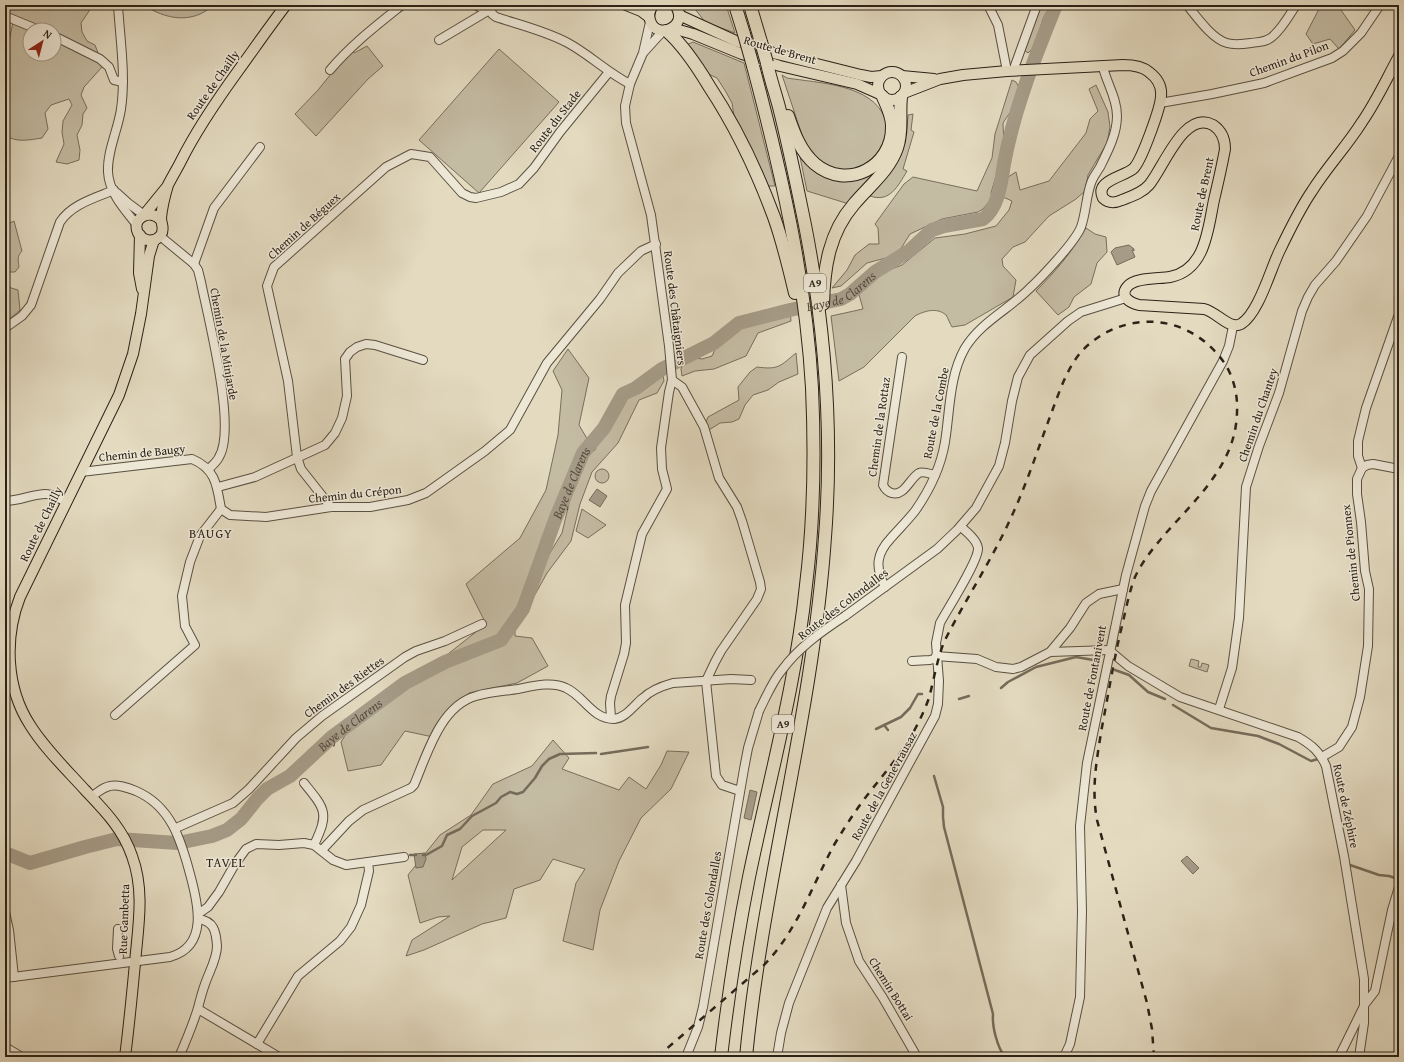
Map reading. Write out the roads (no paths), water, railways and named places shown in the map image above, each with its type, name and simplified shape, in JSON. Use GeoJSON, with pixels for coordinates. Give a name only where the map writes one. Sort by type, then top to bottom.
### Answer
{"type":"FeatureCollection","features":[{"type":"Feature","properties":{"kind":"highway","name":"A9"},"geometry":{"type":"LineString","coordinates":[[721,1057],[732,966],[741,916],[785,714],[803,612],[811,535],[814,471],[812,387],[799,269],[782,184],[753,66],[735,5]]}},
{"type":"Feature","properties":{"kind":"highway","name":"A9"},"geometry":{"type":"LineString","coordinates":[[746,1057],[759,954],[806,694],[818,610],[826,535],[827,485],[825,386],[814,278],[796,180],[769,68],[750,5]]}},
{"type":"Feature","properties":{"kind":"highway"},"geometry":{"type":"LineString","coordinates":[[667,30],[681,44],[719,101],[746,150],[763,188],[783,245],[808,347]]}},
{"type":"Feature","properties":{"kind":"highway"},"geometry":{"type":"LineString","coordinates":[[769,68],[800,146],[809,158],[818,166],[827,172],[836,175],[852,175],[867,170],[877,163],[885,153],[891,139],[892,124],[891,116],[882,96]]}},
{"type":"Feature","properties":{"kind":"highway"},"geometry":{"type":"LineString","coordinates":[[822,349],[824,283],[829,250],[834,236],[844,217],[884,171],[897,149],[901,128],[903,95]]}},
{"type":"Feature","properties":{"kind":"main road","name":"Route de Chailly"},"geometry":{"type":"LineString","coordinates":[[144,215],[168,185],[190,143],[214,105],[286,5]]}},
{"type":"Feature","properties":{"kind":"main road"},"geometry":{"type":"LineString","coordinates":[[626,5],[641,11],[650,20]]}},
{"type":"Feature","properties":{"kind":"main road"},"geometry":{"type":"LineString","coordinates":[[650,20],[650,9],[653,5]]}},
{"type":"Feature","properties":{"kind":"main road"},"geometry":{"type":"LineString","coordinates":[[667,30],[678,23],[679,15],[675,5]]}},
{"type":"Feature","properties":{"kind":"main road","name":"Route de Brent"},"geometry":{"type":"LineString","coordinates":[[679,15],[736,41],[777,54],[861,75],[882,76]]}},
{"type":"Feature","properties":{"kind":"main road","name":"Route de Brent"},"geometry":{"type":"LineString","coordinates":[[650,20],[656,28],[693,34],[742,54],[780,66],[857,84],[882,96]]}},
{"type":"Feature","properties":{"kind":"main road"},"geometry":{"type":"LineString","coordinates":[[1126,298],[1129,302],[1139,305],[1208,310],[1233,326],[1243,323],[1252,313],[1298,213],[1313,189],[1364,120],[1399,56]]}},
{"type":"Feature","properties":{"kind":"main road","name":"Route de Brent"},"geometry":{"type":"LineString","coordinates":[[902,76],[940,79],[1015,71],[1131,65],[1148,71],[1158,82],[1161,90],[1160,103],[1138,163],[1129,172],[1109,180],[1102,188],[1101,195],[1105,200],[1114,203],[1145,189],[1152,181],[1184,131],[1199,123],[1210,124],[1219,130],[1224,139],[1224,154],[1206,239],[1197,259],[1188,268],[1173,276],[1140,280],[1132,283],[1124,293],[1126,298]]}},
{"type":"Feature","properties":{"kind":"main road"},"geometry":{"type":"LineString","coordinates":[[892,72],[898,73],[902,76],[906,84],[903,95],[896,99],[890,100],[882,96],[878,85],[882,76],[892,72]]}},
{"type":"Feature","properties":{"kind":"main road","name":"Route de Brent"},"geometry":{"type":"LineString","coordinates":[[903,95],[940,79]]}},
{"type":"Feature","properties":{"kind":"main road","name":"Route de Chailly"},"geometry":{"type":"LineString","coordinates":[[161,220],[168,185]]}},
{"type":"Feature","properties":{"kind":"main road"},"geometry":{"type":"LineString","coordinates":[[152,214],[161,220],[163,227],[157,238],[145,239],[138,230],[140,218],[144,215],[152,214]]}},
{"type":"Feature","properties":{"kind":"main road","name":"Route de Chailly"},"geometry":{"type":"LineString","coordinates":[[138,230],[139,273],[143,294]]}},
{"type":"Feature","properties":{"kind":"main road","name":"Route de Chailly"},"geometry":{"type":"LineString","coordinates":[[91,797],[52,754],[29,724],[16,694],[7,665],[11,626],[15,609],[26,584],[119,395],[136,340],[149,256],[157,238]]}},
{"type":"Feature","properties":{"kind":"main road","name":"Rue Gambetta"},"geometry":{"type":"LineString","coordinates":[[91,797],[123,835],[137,871],[140,900],[139,929],[125,1057]]}},
{"type":"Feature","properties":{"kind":"street"},"geometry":{"type":"LineString","coordinates":[[118,5],[122,82],[121,110],[109,159],[108,172],[110,182],[121,205],[138,230]]}},
{"type":"Feature","properties":{"kind":"street"},"geometry":{"type":"LineString","coordinates":[[330,70],[341,56],[357,41],[402,5]]}},
{"type":"Feature","properties":{"kind":"street"},"geometry":{"type":"LineString","coordinates":[[476,5],[479,7],[492,7]]}},
{"type":"Feature","properties":{"kind":"street"},"geometry":{"type":"LineString","coordinates":[[988,5],[998,25],[1015,71]]}},
{"type":"Feature","properties":{"kind":"street"},"geometry":{"type":"LineString","coordinates":[[1015,71],[1037,5]]}},
{"type":"Feature","properties":{"kind":"street"},"geometry":{"type":"LineString","coordinates":[[1187,5],[1214,36],[1220,40],[1227,43],[1247,44],[1262,42],[1270,38],[1277,32],[1296,5]]}},
{"type":"Feature","properties":{"kind":"street","name":"Chemin du Pilon"},"geometry":{"type":"LineString","coordinates":[[1160,103],[1264,83],[1332,58],[1343,51],[1361,33],[1380,5]]}},
{"type":"Feature","properties":{"kind":"street"},"geometry":{"type":"LineString","coordinates":[[439,40],[492,7]]}},
{"type":"Feature","properties":{"kind":"street"},"geometry":{"type":"LineString","coordinates":[[492,7],[492,14],[496,17],[553,36],[569,44],[609,72],[630,84]]}},
{"type":"Feature","properties":{"kind":"street"},"geometry":{"type":"LineString","coordinates":[[5,16],[22,23]]}},
{"type":"Feature","properties":{"kind":"street","name":"Route des Châtaigniers"},"geometry":{"type":"LineString","coordinates":[[650,20],[643,53],[630,84],[625,106],[626,123],[649,204],[656,244],[672,377],[682,387],[704,427],[719,478],[737,508],[742,521],[761,589],[757,599],[715,662],[706,681]]}},
{"type":"Feature","properties":{"kind":"street","name":"Route des Châtaigniers"},"geometry":{"type":"LineString","coordinates":[[643,53],[667,30]]}},
{"type":"Feature","properties":{"kind":"street"},"geometry":{"type":"LineString","coordinates":[[62,40],[100,59],[109,67],[114,80],[122,82]]}},
{"type":"Feature","properties":{"kind":"street","name":"Route de la Combe"},"geometry":{"type":"LineString","coordinates":[[885,587],[878,566],[880,553],[885,545],[915,511],[935,475],[945,443],[952,386],[957,367],[965,348],[985,324],[1021,297],[1036,282],[1074,239],[1080,228],[1091,182],[1109,149],[1116,126],[1116,104],[1103,67]]}},
{"type":"Feature","properties":{"kind":"street","name":"Route du Stade"},"geometry":{"type":"LineString","coordinates":[[519,184],[534,168],[560,132],[609,72]]}},
{"type":"Feature","properties":{"kind":"street"},"geometry":{"type":"LineString","coordinates":[[194,264],[214,208],[260,147]]}},
{"type":"Feature","properties":{"kind":"street","name":"Chemin de Béguex"},"geometry":{"type":"LineString","coordinates":[[331,507],[302,469],[297,457],[288,381],[267,286],[274,268],[386,167],[411,154],[430,157],[462,193],[470,197],[476,198],[501,192],[519,184]]}},
{"type":"Feature","properties":{"kind":"street","name":"Chemin du Chantey"},"geometry":{"type":"LineString","coordinates":[[1219,709],[1232,668],[1239,618],[1246,487],[1259,446],[1279,393],[1302,310],[1315,285],[1336,261],[1367,216],[1399,156]]}},
{"type":"Feature","properties":{"kind":"street"},"geometry":{"type":"LineString","coordinates":[[114,190],[144,215]]}},
{"type":"Feature","properties":{"kind":"street"},"geometry":{"type":"LineString","coordinates":[[5,328],[22,316],[31,305],[64,216],[75,207],[114,190]]}},
{"type":"Feature","properties":{"kind":"street","name":"Chemin de la Minjarde"},"geometry":{"type":"LineString","coordinates":[[157,238],[194,264],[198,270],[201,282],[224,395],[225,440],[220,457],[209,469]]}},
{"type":"Feature","properties":{"kind":"street","name":"Chemin du Crépon"},"geometry":{"type":"LineString","coordinates":[[221,509],[230,515],[266,517],[331,507],[370,507],[408,500],[432,490],[485,451],[510,430],[547,363],[600,299],[618,273],[641,251],[656,244]]}},
{"type":"Feature","properties":{"kind":"street","name":"Route des Colondalles"},"geometry":{"type":"LineString","coordinates":[[686,1057],[698,1027],[705,995],[748,748],[759,711],[770,689],[782,670],[809,642],[937,549],[961,526],[976,508],[999,466],[1018,377],[1030,355],[1068,321],[1081,312],[1126,298]]}},
{"type":"Feature","properties":{"kind":"street"},"geometry":{"type":"LineString","coordinates":[[1399,314],[1366,408],[1358,442],[1358,456],[1362,468],[1373,464],[1399,469]]}},
{"type":"Feature","properties":{"kind":"street","name":"Route de Fontanivent"},"geometry":{"type":"LineString","coordinates":[[1064,1057],[1070,1044],[1080,998],[1082,911],[1080,826],[1087,763],[1123,589],[1145,504],[1223,361],[1229,346],[1233,326]]}},
{"type":"Feature","properties":{"kind":"street"},"geometry":{"type":"LineString","coordinates":[[218,487],[255,477],[325,445],[335,433],[342,418],[347,396],[345,359],[350,352],[357,347],[366,344],[375,345],[423,360]]}},
{"type":"Feature","properties":{"kind":"street","name":"Chemin de la Rottaz"},"geometry":{"type":"LineString","coordinates":[[902,357],[883,485],[890,493],[897,494],[904,489],[919,473],[924,472],[935,475]]}},
{"type":"Feature","properties":{"kind":"street"},"geometry":{"type":"LineString","coordinates":[[611,718],[611,696],[626,644],[625,605],[642,534],[667,489],[662,469],[661,454],[668,392],[672,377]]}},
{"type":"Feature","properties":{"kind":"street","name":"Chemin de Baugy"},"geometry":{"type":"LineString","coordinates":[[81,472],[192,459],[209,469]]}},
{"type":"Feature","properties":{"kind":"street","name":"Chemin de Pionnex"},"geometry":{"type":"LineString","coordinates":[[1322,757],[1339,747],[1352,727],[1360,697],[1368,646],[1369,589],[1365,571],[1357,494],[1357,479],[1362,468]]}},
{"type":"Feature","properties":{"kind":"street"},"geometry":{"type":"LineString","coordinates":[[115,715],[195,645],[185,626],[182,596],[190,562],[200,536],[221,509],[218,487],[209,469]]}},
{"type":"Feature","properties":{"kind":"street"},"geometry":{"type":"LineString","coordinates":[[5,500],[15,501],[45,494],[66,502]]}},
{"type":"Feature","properties":{"kind":"street","name":"Route de la Genevrausaz"},"geometry":{"type":"LineString","coordinates":[[777,1057],[789,1003],[826,908],[856,860],[935,716],[938,704],[939,689],[936,643],[940,623],[974,561],[978,550],[976,543],[961,526]]}},
{"type":"Feature","properties":{"kind":"street"},"geometry":{"type":"LineString","coordinates":[[912,661],[930,660],[937,657],[977,659],[996,667],[1013,669],[1021,667],[1050,652],[1070,628],[1086,603],[1099,594],[1123,589]]}},
{"type":"Feature","properties":{"kind":"street","name":"Chemin des Riettes"},"geometry":{"type":"LineString","coordinates":[[176,828],[233,803],[249,789],[296,738],[322,716],[405,657],[482,624]]}},
{"type":"Feature","properties":{"kind":"street"},"geometry":{"type":"LineString","coordinates":[[1050,652],[1110,650]]}},
{"type":"Feature","properties":{"kind":"street","name":"Route de Zéphire"},"geometry":{"type":"LineString","coordinates":[[1110,650],[1128,666],[1172,693],[1191,701],[1219,709],[1298,737],[1310,743],[1322,757],[1326,766],[1344,856],[1364,980],[1364,1023],[1359,1057]]}},
{"type":"Feature","properties":{"kind":"street"},"geometry":{"type":"LineString","coordinates":[[322,850],[350,821],[363,810],[411,788],[414,785],[444,720],[450,711],[467,699],[476,696],[534,686],[559,686],[565,687],[573,692],[599,715],[618,718],[626,714],[643,697],[665,685],[673,683],[731,679],[751,680]]}},
{"type":"Feature","properties":{"kind":"street"},"geometry":{"type":"LineString","coordinates":[[706,681],[716,776],[722,785],[740,791]]}},
{"type":"Feature","properties":{"kind":"street"},"geometry":{"type":"LineString","coordinates":[[304,783],[319,801],[324,816],[320,833],[314,845]]}},
{"type":"Feature","properties":{"kind":"street"},"geometry":{"type":"LineString","coordinates":[[5,978],[170,957],[181,953],[192,942],[198,917],[197,900],[176,828],[167,815],[144,795],[132,789],[116,785],[109,786],[91,797]]}},
{"type":"Feature","properties":{"kind":"street"},"geometry":{"type":"LineString","coordinates":[[198,917],[208,907],[219,892],[235,864],[246,849],[256,844],[279,845],[304,843],[314,845],[322,850],[326,856],[339,864],[353,865],[404,857]]}},
{"type":"Feature","properties":{"kind":"street"},"geometry":{"type":"LineString","coordinates":[[257,1044],[298,976],[340,941],[351,927],[361,905],[369,871],[368,862]]}},
{"type":"Feature","properties":{"kind":"street","name":"Chemin Bottai"},"geometry":{"type":"LineString","coordinates":[[841,885],[846,923],[859,961],[887,1005],[917,1057]]}},
{"type":"Feature","properties":{"kind":"street"},"geometry":{"type":"LineString","coordinates":[[1339,1057],[1365,1004],[1375,991],[1392,910],[1399,887]]}},
{"type":"Feature","properties":{"kind":"street"},"geometry":{"type":"LineString","coordinates":[[5,912],[9,930],[14,976]]}},
{"type":"Feature","properties":{"kind":"street"},"geometry":{"type":"LineString","coordinates":[[179,1057],[216,956],[217,945],[213,926],[210,922],[198,917]]}},
{"type":"Feature","properties":{"kind":"street"},"geometry":{"type":"LineString","coordinates":[[118,928],[117,949],[119,956]]}},
{"type":"Feature","properties":{"kind":"street"},"geometry":{"type":"LineString","coordinates":[[198,1008],[279,1057]]}},
{"type":"Feature","properties":{"kind":"street"},"geometry":{"type":"LineString","coordinates":[[5,1047],[22,1057]]}},
{"type":"Feature","properties":{"kind":"street"},"geometry":{"type":"LineString","coordinates":[[1396,1057],[1399,1052]]}},
{"type":"Feature","properties":{"kind":"waterway","name":"Baye de Clarens"},"geometry":{"type":"LineString","coordinates":[[5,853],[30,863],[117,839],[178,843],[212,836],[227,830],[241,819],[267,789],[290,776],[332,737],[405,683],[445,662],[501,640],[523,609],[555,520],[583,453],[604,428],[623,394],[636,388],[662,369],[714,343],[739,323],[841,299],[850,294],[875,272],[909,251],[932,230],[944,226],[983,219],[988,214],[993,208],[998,194],[1008,144],[1019,103],[1056,5]]}},
{"type":"Feature","properties":{"kind":"waterway"},"geometry":{"type":"LineString","coordinates":[[1001,688],[1008,682],[1036,667],[1076,657],[1099,661]]}},
{"type":"Feature","properties":{"kind":"waterway"},"geometry":{"type":"LineString","coordinates":[[1115,670],[1129,675],[1148,692],[1165,699]]}},
{"type":"Feature","properties":{"kind":"waterway"},"geometry":{"type":"LineString","coordinates":[[876,729],[901,717],[910,708],[918,694],[922,694]]}},
{"type":"Feature","properties":{"kind":"waterway"},"geometry":{"type":"LineString","coordinates":[[959,699],[969,696]]}},
{"type":"Feature","properties":{"kind":"waterway"},"geometry":{"type":"LineString","coordinates":[[1173,705],[1211,728],[1258,736],[1279,744],[1311,761],[1318,759]]}},
{"type":"Feature","properties":{"kind":"waterway"},"geometry":{"type":"LineString","coordinates":[[884,725],[888,730]]}},
{"type":"Feature","properties":{"kind":"waterway"},"geometry":{"type":"LineString","coordinates":[[601,754],[648,747]]}},
{"type":"Feature","properties":{"kind":"waterway"},"geometry":{"type":"LineString","coordinates":[[423,855],[426,855],[442,846],[447,835],[460,829],[472,816],[496,803],[501,797],[510,792],[517,794],[523,792],[549,759],[560,754],[596,753]]}},
{"type":"Feature","properties":{"kind":"waterway"},"geometry":{"type":"LineString","coordinates":[[934,776],[943,807],[944,827],[993,1014],[993,1024],[996,1036],[1005,1057]]}},
{"type":"Feature","properties":{"kind":"waterway"},"geometry":{"type":"LineString","coordinates":[[410,855],[416,855]]}},
{"type":"Feature","properties":{"kind":"waterway"},"geometry":{"type":"LineString","coordinates":[[1350,865],[1379,875],[1395,878]]}},
{"type":"Feature","properties":{"kind":"railway"},"geometry":{"type":"LineString","coordinates":[[657,1057],[764,965],[776,952],[795,923],[834,845],[862,802],[890,767],[908,741],[929,698],[937,663],[944,642],[989,561],[1014,511],[1060,390],[1071,366],[1081,352],[1097,338],[1115,328],[1135,323],[1156,322],[1166,323],[1185,329],[1194,334],[1217,353],[1230,372],[1237,398],[1237,412],[1235,430],[1223,463],[1202,492],[1153,548],[1135,577],[1128,598],[1117,646],[1097,762],[1095,785],[1095,808],[1097,820],[1147,1003],[1152,1029],[1154,1057]]}},
{"type":"Feature","properties":{"kind":"district","name":"BAUGY"},"geometry":{"type":"Point","coordinates":[211,533]}},
{"type":"Feature","properties":{"kind":"district","name":"TAVEL"},"geometry":{"type":"Point","coordinates":[226,862]}}]}
